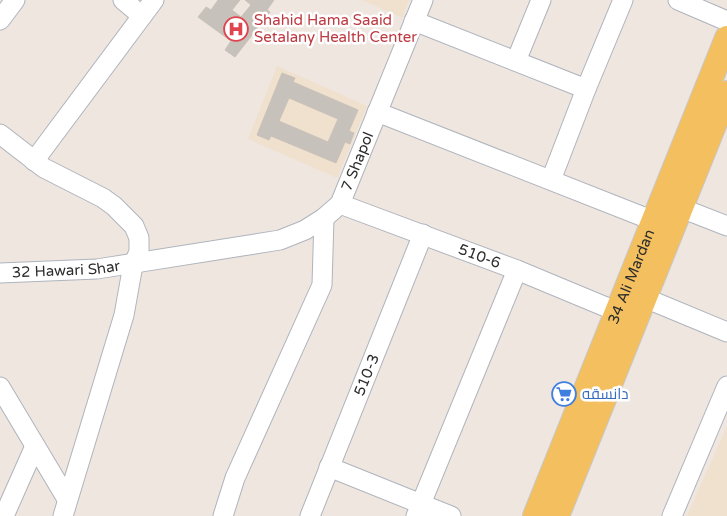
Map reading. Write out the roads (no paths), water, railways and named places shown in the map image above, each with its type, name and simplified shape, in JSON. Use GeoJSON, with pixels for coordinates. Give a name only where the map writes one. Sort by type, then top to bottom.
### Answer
{"type":"FeatureCollection","features":[{"type":"Feature","properties":{"kind":"main road","name":"34 Ali Mardan"},"geometry":{"type":"LineString","coordinates":[[557,516],[618,312],[727,38]]}},
{"type":"Feature","properties":{"kind":"main road","name":"34 Ali Mardan"},"geometry":{"type":"LineString","coordinates":[[535,516],[582,428],[645,298],[727,92]]}},
{"type":"Feature","properties":{"kind":"street"},"geometry":{"type":"LineString","coordinates":[[0,20],[15,0]]}},
{"type":"Feature","properties":{"kind":"street"},"geometry":{"type":"LineString","coordinates":[[123,0],[142,16]]}},
{"type":"Feature","properties":{"kind":"street"},"geometry":{"type":"LineString","coordinates":[[34,161],[154,0]]}},
{"type":"Feature","properties":{"kind":"street","name":"7 Shapol"},"geometry":{"type":"LineString","coordinates":[[133,264],[280,240],[305,230],[324,218],[340,204],[423,0]]}},
{"type":"Feature","properties":{"kind":"street"},"geometry":{"type":"LineString","coordinates":[[516,61],[541,0]]}},
{"type":"Feature","properties":{"kind":"street"},"geometry":{"type":"LineString","coordinates":[[551,180],[586,88],[623,0]]}},
{"type":"Feature","properties":{"kind":"street"},"geometry":{"type":"LineString","coordinates":[[678,0],[727,21]]}},
{"type":"Feature","properties":{"kind":"street"},"geometry":{"type":"LineString","coordinates":[[414,21],[586,88]]}},
{"type":"Feature","properties":{"kind":"street"},"geometry":{"type":"LineString","coordinates":[[378,112],[654,221]]}},
{"type":"Feature","properties":{"kind":"street"},"geometry":{"type":"LineString","coordinates":[[0,134],[55,175],[103,198],[134,226],[139,238],[138,252],[133,264],[124,315],[65,508]]}},
{"type":"Feature","properties":{"kind":"street","name":"510-6"},"geometry":{"type":"LineString","coordinates":[[340,204],[517,270],[618,312]]}},
{"type":"Feature","properties":{"kind":"street"},"geometry":{"type":"LineString","coordinates":[[681,208],[727,226]]}},
{"type":"Feature","properties":{"kind":"street"},"geometry":{"type":"LineString","coordinates":[[223,516],[235,478],[322,285],[324,218]]}},
{"type":"Feature","properties":{"kind":"street","name":"510-3"},"geometry":{"type":"LineString","coordinates":[[310,516],[423,234]]}},
{"type":"Feature","properties":{"kind":"street","name":"32 Hawari Shar"},"geometry":{"type":"LineString","coordinates":[[0,273],[98,269],[133,264]]}},
{"type":"Feature","properties":{"kind":"street"},"geometry":{"type":"LineString","coordinates":[[419,510],[517,270]]}},
{"type":"Feature","properties":{"kind":"street"},"geometry":{"type":"LineString","coordinates":[[645,298],[727,332]]}},
{"type":"Feature","properties":{"kind":"street"},"geometry":{"type":"LineString","coordinates":[[672,516],[727,386]]}},
{"type":"Feature","properties":{"kind":"street"},"geometry":{"type":"LineString","coordinates":[[0,388],[35,446],[65,508]]}},
{"type":"Feature","properties":{"kind":"street"},"geometry":{"type":"LineString","coordinates":[[4,516],[35,446]]}},
{"type":"Feature","properties":{"kind":"street"},"geometry":{"type":"LineString","coordinates":[[329,468],[419,510],[451,516]]}},
{"type":"Feature","properties":{"kind":"place","name":"Shahid Hama Saaid Setalany Health Center"},"geometry":{"type":"Point","coordinates":[236,29]}},
{"type":"Feature","properties":{"kind":"place","name":"دانسقه"},"geometry":{"type":"Point","coordinates":[564,394]}}]}
